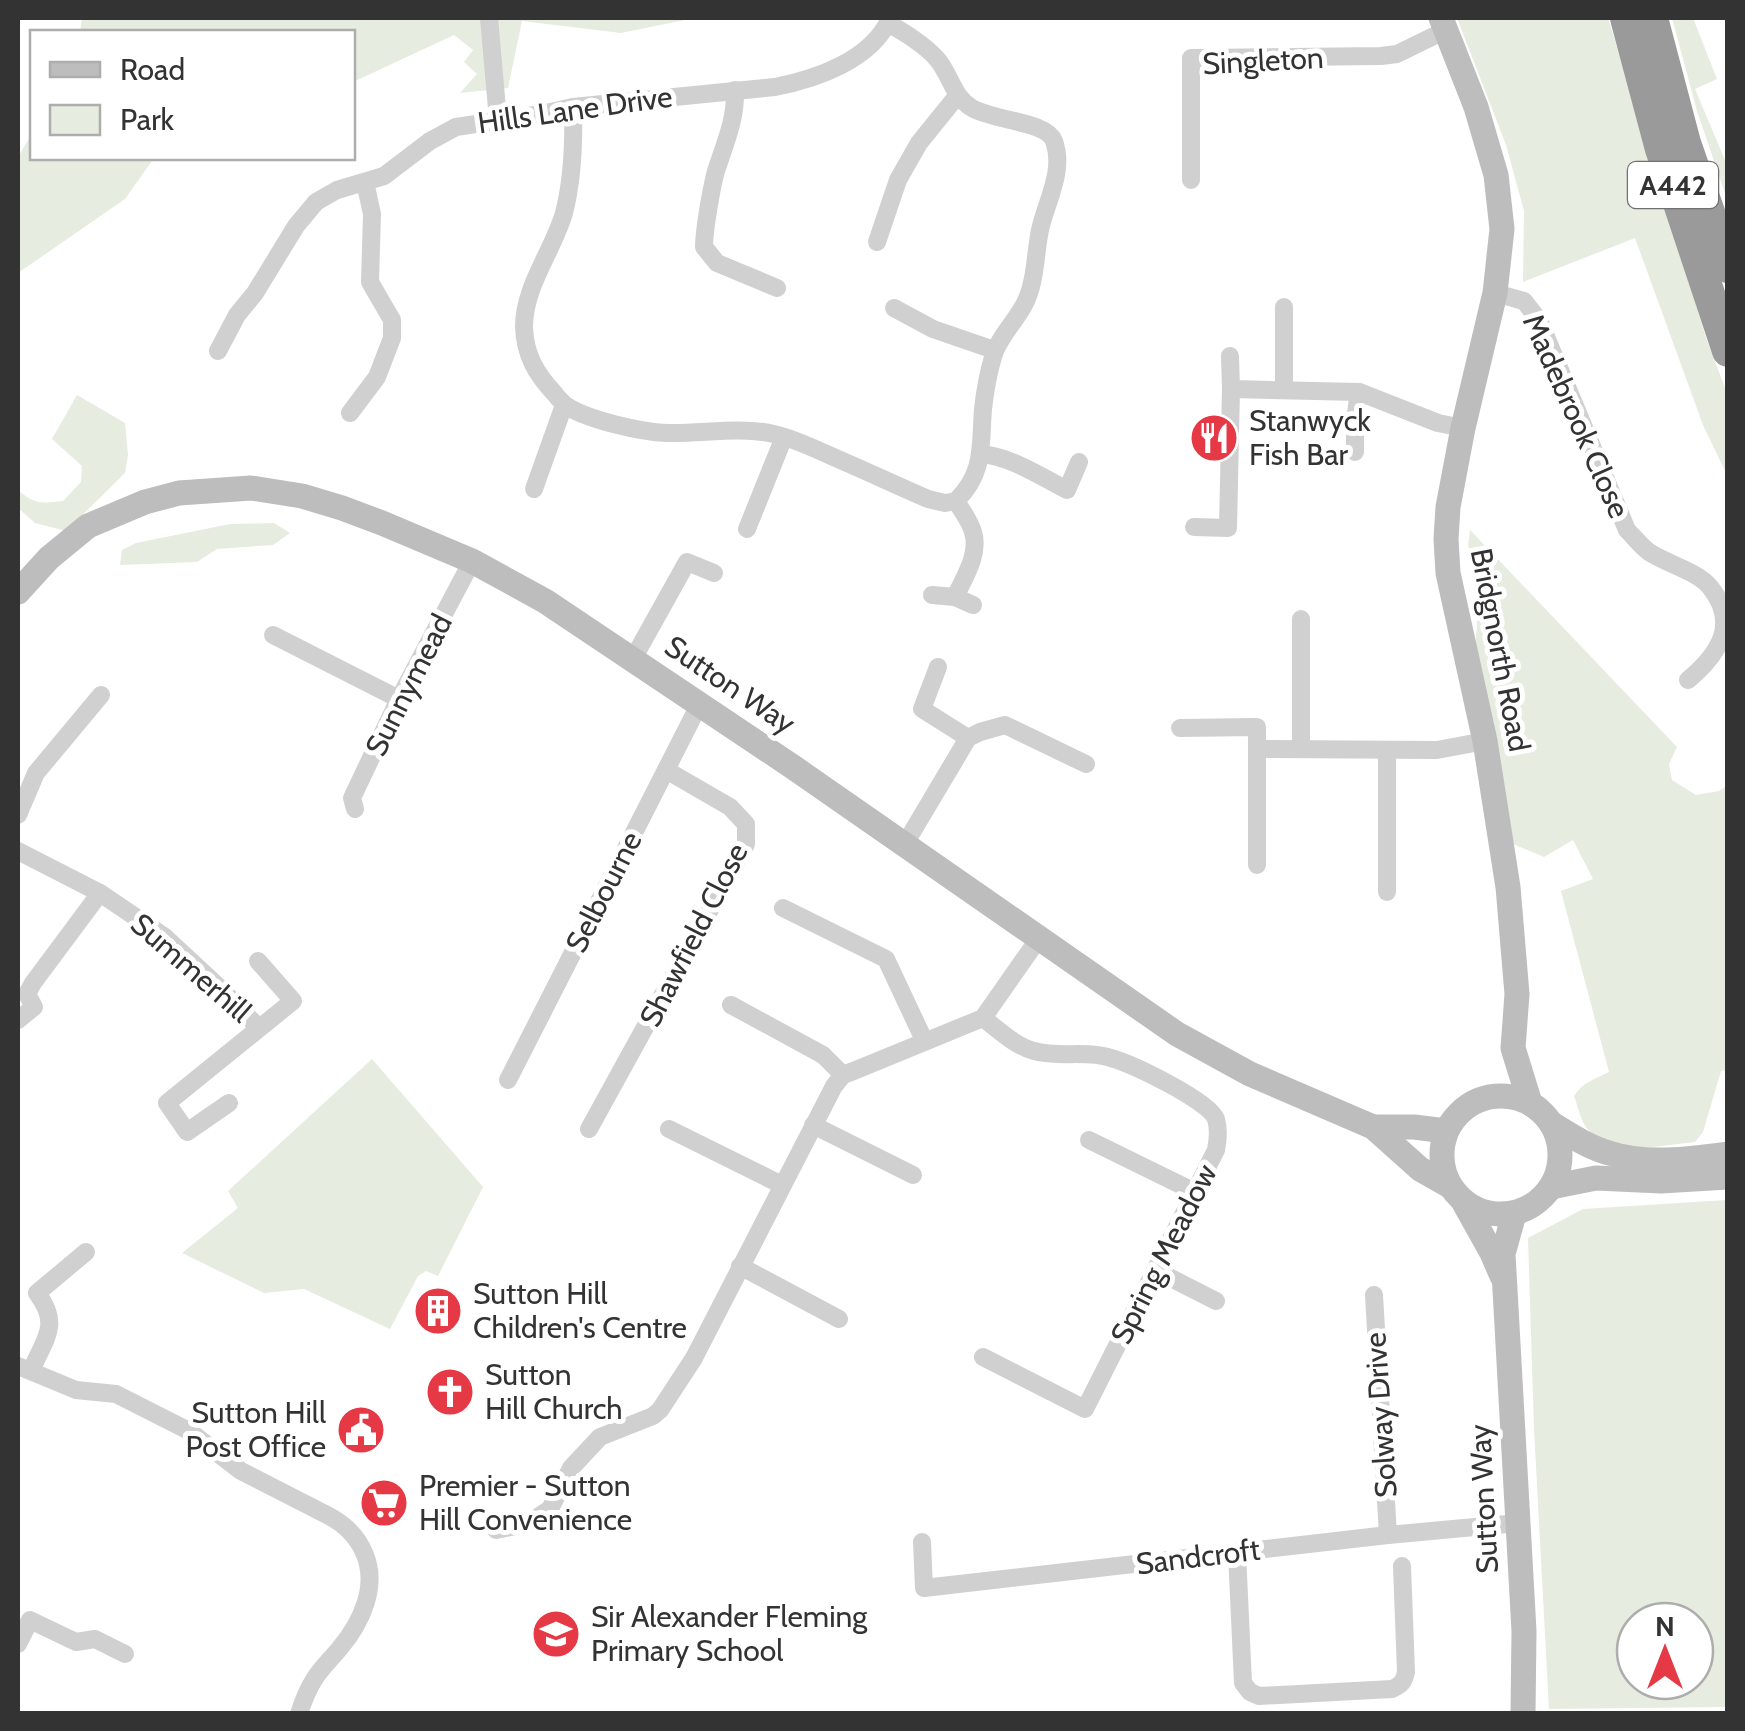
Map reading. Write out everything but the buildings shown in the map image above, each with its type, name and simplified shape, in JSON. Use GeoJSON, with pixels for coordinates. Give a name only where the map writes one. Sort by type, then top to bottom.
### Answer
{"type":"FeatureCollection","features":[{"type":"Feature","properties":{"kind":"highway","name":"A442"},"geometry":{"type":"LineString","coordinates":[[1626,18],[1661,149],[1728,351]]}},
{"type":"Feature","properties":{"kind":"highway","name":"A442"},"geometry":{"type":"LineString","coordinates":[[1652,18],[1685,143],[1728,267]]}},
{"type":"Feature","properties":{"kind":"street"},"geometry":{"type":"LineString","coordinates":[[489,18],[498,120]]}},
{"type":"Feature","properties":{"kind":"street"},"geometry":{"type":"LineString","coordinates":[[573,106],[573,155],[564,213],[531,290],[524,324],[525,347],[531,362],[564,405],[606,422],[654,433],[748,430],[784,437],[928,499],[956,501],[974,481],[982,454],[986,386],[994,350],[1030,292],[1041,225],[1053,190],[1055,143],[1041,127],[1009,122],[970,107],[957,96],[938,59],[889,21]]}},
{"type":"Feature","properties":{"kind":"street","name":"Hills Lane Drive"},"geometry":{"type":"LineString","coordinates":[[218,351],[308,210],[326,195],[384,176],[442,134],[470,123],[573,106],[807,80],[833,71],[861,51],[889,21]]}},
{"type":"Feature","properties":{"kind":"street","name":"Singleton"},"geometry":{"type":"LineString","coordinates":[[1191,180],[1191,58],[1397,54],[1443,24]]}},
{"type":"Feature","properties":{"kind":"street","name":"Bridgnorth Road"},"geometry":{"type":"LineString","coordinates":[[1443,24],[1476,107],[1496,175],[1502,229],[1495,293],[1448,506],[1447,556],[1485,741],[1508,887],[1518,994],[1516,1058]]}},
{"type":"Feature","properties":{"kind":"street"},"geometry":{"type":"LineString","coordinates":[[735,90],[729,134],[713,184],[704,247],[716,263],[777,288]]}},
{"type":"Feature","properties":{"kind":"street"},"geometry":{"type":"LineString","coordinates":[[876,242],[898,180],[920,143],[957,96]]}},
{"type":"Feature","properties":{"kind":"street"},"geometry":{"type":"LineString","coordinates":[[350,414],[378,377],[392,338],[392,320],[370,282],[372,214],[366,182]]}},
{"type":"Feature","properties":{"kind":"street","name":"Madebrook Close"},"geometry":{"type":"LineString","coordinates":[[1495,293],[1524,301],[1539,320],[1626,530],[1650,552],[1709,585],[1724,615],[1720,647],[1688,680]]}},
{"type":"Feature","properties":{"kind":"street"},"geometry":{"type":"LineString","coordinates":[[1284,307],[1284,390]]}},
{"type":"Feature","properties":{"kind":"street"},"geometry":{"type":"LineString","coordinates":[[894,308],[933,329],[994,350]]}},
{"type":"Feature","properties":{"kind":"street"},"geometry":{"type":"LineString","coordinates":[[1194,527],[1228,528],[1230,356]]}},
{"type":"Feature","properties":{"kind":"street"},"geometry":{"type":"LineString","coordinates":[[1231,389],[1359,392],[1438,423],[1463,428]]}},
{"type":"Feature","properties":{"kind":"street"},"geometry":{"type":"LineString","coordinates":[[1355,452],[1359,392]]}},
{"type":"Feature","properties":{"kind":"street"},"geometry":{"type":"LineString","coordinates":[[534,489],[564,405]]}},
{"type":"Feature","properties":{"kind":"street"},"geometry":{"type":"LineString","coordinates":[[747,529],[784,437]]}},
{"type":"Feature","properties":{"kind":"street"},"geometry":{"type":"LineString","coordinates":[[982,454],[1016,464],[1067,490],[1080,462]]}},
{"type":"Feature","properties":{"kind":"street","name":"Sutton Way"},"geometry":{"type":"LineString","coordinates":[[18,592],[49,558],[88,526],[145,502],[213,489],[251,488],[302,496],[342,508],[472,561],[545,601],[633,659],[1177,1034],[1250,1074],[1373,1127],[1420,1169],[1456,1193],[1504,1281]]}},
{"type":"Feature","properties":{"kind":"street"},"geometry":{"type":"LineString","coordinates":[[932,596],[964,602],[974,543],[973,531],[956,501]]}},
{"type":"Feature","properties":{"kind":"street","name":"Sunnymead"},"geometry":{"type":"LineString","coordinates":[[355,809],[352,798],[472,561]]}},
{"type":"Feature","properties":{"kind":"street"},"geometry":{"type":"LineString","coordinates":[[633,659],[687,562],[714,573]]}},
{"type":"Feature","properties":{"kind":"street"},"geometry":{"type":"LineString","coordinates":[[1301,619],[1301,749]]}},
{"type":"Feature","properties":{"kind":"street"},"geometry":{"type":"LineString","coordinates":[[273,634],[399,699]]}},
{"type":"Feature","properties":{"kind":"street"},"geometry":{"type":"LineString","coordinates":[[938,667],[922,709],[968,738]]}},
{"type":"Feature","properties":{"kind":"street"},"geometry":{"type":"LineString","coordinates":[[18,815],[36,773],[102,695]]}},
{"type":"Feature","properties":{"kind":"street","name":"Selbourne"},"geometry":{"type":"LineString","coordinates":[[508,1080],[699,705]]}},
{"type":"Feature","properties":{"kind":"street"},"geometry":{"type":"LineString","coordinates":[[905,844],[968,738],[980,732],[1005,725],[1086,764]]}},
{"type":"Feature","properties":{"kind":"street"},"geometry":{"type":"LineString","coordinates":[[1180,728],[1257,727],[1256,865]]}},
{"type":"Feature","properties":{"kind":"street"},"geometry":{"type":"LineString","coordinates":[[1258,749],[1437,750],[1485,741]]}},
{"type":"Feature","properties":{"kind":"street"},"geometry":{"type":"LineString","coordinates":[[1386,750],[1386,892]]}},
{"type":"Feature","properties":{"kind":"street","name":"Shawfield Close"},"geometry":{"type":"LineString","coordinates":[[590,1129],[746,844],[746,824],[730,807],[666,770]]}},
{"type":"Feature","properties":{"kind":"street","name":"Summerhill"},"geometry":{"type":"LineString","coordinates":[[18,851],[100,892],[166,937],[259,1028]]}},
{"type":"Feature","properties":{"kind":"street"},"geometry":{"type":"LineString","coordinates":[[18,1020],[34,1008],[27,994],[33,983],[100,892]]}},
{"type":"Feature","properties":{"kind":"street"},"geometry":{"type":"LineString","coordinates":[[783,908],[886,959],[924,1040]]}},
{"type":"Feature","properties":{"kind":"street"},"geometry":{"type":"LineString","coordinates":[[496,1530],[529,1523],[550,1508],[570,1468],[592,1442],[660,1410],[685,1373],[813,1125],[843,1075],[983,1018],[1039,938]]}},
{"type":"Feature","properties":{"kind":"street"},"geometry":{"type":"LineString","coordinates":[[228,1103],[187,1132],[167,1104],[292,1001],[258,961]]}},
{"type":"Feature","properties":{"kind":"street"},"geometry":{"type":"LineString","coordinates":[[731,1006],[824,1055],[843,1075]]}},
{"type":"Feature","properties":{"kind":"street","name":"Spring Meadow"},"geometry":{"type":"LineString","coordinates":[[983,1018],[1035,1052],[1110,1057],[1194,1098],[1209,1108],[1216,1120],[1218,1141],[1157,1271],[1085,1409],[984,1357]]}},
{"type":"Feature","properties":{"kind":"street"},"geometry":{"type":"LineString","coordinates":[[1478,1100],[1507,1096],[1530,1103],[1552,1124],[1560,1144],[1558,1174],[1552,1187],[1536,1204],[1514,1214],[1500,1215],[1484,1212],[1456,1193],[1444,1174],[1441,1156],[1446,1131],[1456,1116],[1478,1100],[1516,1058],[1530,1103]]}},
{"type":"Feature","properties":{"kind":"street"},"geometry":{"type":"LineString","coordinates":[[1552,1124],[1594,1148],[1626,1158],[1728,1154]]}},
{"type":"Feature","properties":{"kind":"street"},"geometry":{"type":"LineString","coordinates":[[813,1125],[914,1175]]}},
{"type":"Feature","properties":{"kind":"street","name":"Sutton Way"},"geometry":{"type":"LineString","coordinates":[[1373,1127],[1446,1131]]}},
{"type":"Feature","properties":{"kind":"street"},"geometry":{"type":"LineString","coordinates":[[670,1129],[782,1185]]}},
{"type":"Feature","properties":{"kind":"street"},"geometry":{"type":"LineString","coordinates":[[1089,1140],[1195,1192]]}},
{"type":"Feature","properties":{"kind":"street"},"geometry":{"type":"LineString","coordinates":[[1552,1187],[1596,1178],[1660,1181],[1728,1177]]}},
{"type":"Feature","properties":{"kind":"street","name":"Sutton Way"},"geometry":{"type":"LineString","coordinates":[[1514,1214],[1504,1254],[1504,1281],[1524,1631],[1523,1714]]}},
{"type":"Feature","properties":{"kind":"street"},"geometry":{"type":"LineString","coordinates":[[86,1252],[36,1293],[49,1308],[50,1327],[24,1369],[76,1390],[116,1394],[189,1431],[241,1472],[342,1523],[360,1544],[370,1569],[367,1602],[340,1649],[315,1678],[299,1714]]}},
{"type":"Feature","properties":{"kind":"street"},"geometry":{"type":"LineString","coordinates":[[740,1266],[839,1320]]}},
{"type":"Feature","properties":{"kind":"street"},"geometry":{"type":"LineString","coordinates":[[1157,1271],[1216,1301]]}},
{"type":"Feature","properties":{"kind":"street","name":"Solway Drive"},"geometry":{"type":"LineString","coordinates":[[1374,1295],[1388,1535]]}},
{"type":"Feature","properties":{"kind":"street","name":"Sandcroft"},"geometry":{"type":"LineString","coordinates":[[922,1542],[924,1588],[1518,1523]]}},
{"type":"Feature","properties":{"kind":"street"},"geometry":{"type":"LineString","coordinates":[[1237,1553],[1243,1684],[1258,1696],[1400,1685],[1406,1672],[1402,1566]]}},
{"type":"Feature","properties":{"kind":"street"},"geometry":{"type":"LineString","coordinates":[[18,1644],[24,1617],[76,1642],[96,1638],[125,1654]]}},
{"type":"Feature","properties":{"kind":"green space"},"geometry":{"type":"Polygon","coordinates":[[[82,18],[695,18],[621,33],[522,21],[508,88],[460,93],[477,74],[464,62],[473,50],[454,35],[355,81],[355,30],[80,30],[82,18]]]}},
{"type":"Feature","properties":{"kind":"green space"},"geometry":{"type":"Polygon","coordinates":[[[1457,18],[1608,18],[1706,338],[1727,393],[1727,475],[1703,425],[1635,238],[1523,282],[1524,211],[1506,145],[1457,18]]]}},
{"type":"Feature","properties":{"kind":"green space"},"geometry":{"type":"Polygon","coordinates":[[[1672,18],[1693,18],[1717,79],[1695,89],[1727,165],[1727,199],[1697,111],[1672,18]]]}},
{"type":"Feature","properties":{"kind":"green space"},"geometry":{"type":"Polygon","coordinates":[[[30,137],[30,160],[153,160],[125,199],[18,273],[18,157],[30,137]]]}},
{"type":"Feature","properties":{"kind":"green space"},"geometry":{"type":"Polygon","coordinates":[[[77,395],[125,423],[128,455],[125,473],[66,531],[35,523],[18,508],[18,496],[20,492],[40,502],[63,501],[81,482],[82,466],[52,439],[77,395]]]}},
{"type":"Feature","properties":{"kind":"green space"},"geometry":{"type":"Polygon","coordinates":[[[274,523],[290,533],[273,545],[217,549],[197,562],[120,565],[122,550],[136,543],[230,524],[274,523]]]}},
{"type":"Feature","properties":{"kind":"green space"},"geometry":{"type":"Polygon","coordinates":[[[1470,530],[1677,747],[1669,764],[1672,780],[1696,795],[1727,786],[1727,1070],[1721,1071],[1703,1132],[1695,1142],[1622,1147],[1596,1137],[1581,1116],[1574,1096],[1585,1084],[1609,1072],[1561,891],[1593,879],[1573,840],[1544,857],[1513,844],[1475,653],[1480,580],[1477,562],[1468,546],[1470,530]]]}},
{"type":"Feature","properties":{"kind":"green space"},"geometry":{"type":"Polygon","coordinates":[[[372,1059],[483,1187],[438,1276],[426,1271],[418,1276],[390,1329],[304,1289],[264,1293],[182,1253],[238,1208],[228,1191],[372,1059]]]}},
{"type":"Feature","properties":{"kind":"green space"},"geometry":{"type":"Polygon","coordinates":[[[1727,1200],[1727,1707],[1549,1709],[1528,1238],[1583,1209],[1727,1200]]]}},
{"type":"Feature","properties":{"kind":"place","name":"Stanwyck Fish Bar"},"geometry":{"type":"Point","coordinates":[1214,438]}},
{"type":"Feature","properties":{"kind":"place","name":"Sutton Hill Children's Centre"},"geometry":{"type":"Point","coordinates":[438,1311]}},
{"type":"Feature","properties":{"kind":"place","name":"Sutton Hill Church"},"geometry":{"type":"Point","coordinates":[450,1392]}},
{"type":"Feature","properties":{"kind":"place","name":"Sutton Hill Post Office"},"geometry":{"type":"Point","coordinates":[361,1430]}},
{"type":"Feature","properties":{"kind":"place","name":"Premier - Sutton Hill Convenience"},"geometry":{"type":"Point","coordinates":[384,1503]}},
{"type":"Feature","properties":{"kind":"place","name":"Sir Alexander Fleming Primary School"},"geometry":{"type":"Point","coordinates":[556,1634]}}]}
